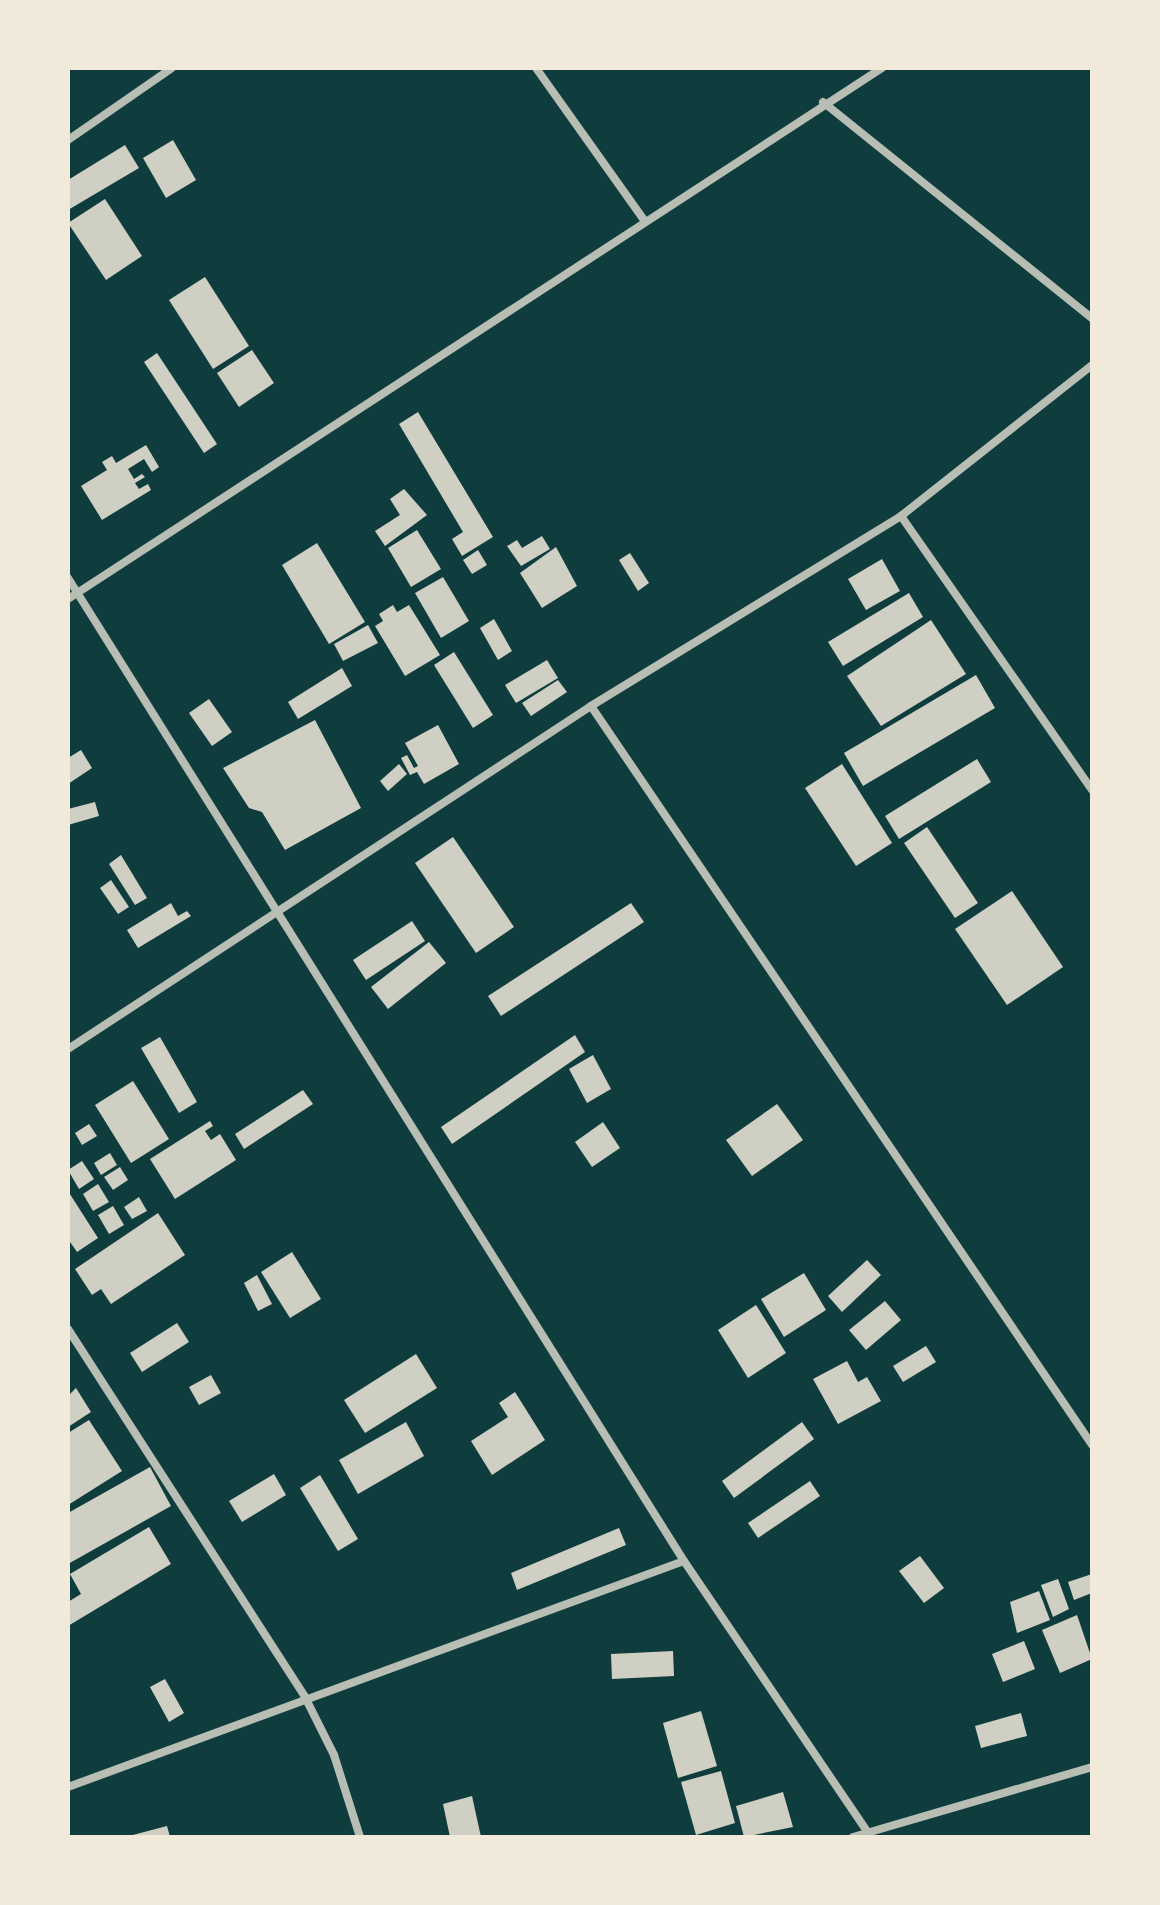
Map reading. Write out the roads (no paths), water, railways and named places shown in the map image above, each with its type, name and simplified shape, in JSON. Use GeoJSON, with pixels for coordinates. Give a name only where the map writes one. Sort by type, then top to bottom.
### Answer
{"type":"FeatureCollection","features":[{"type":"Feature","properties":{"kind":"street"},"geometry":{"type":"LineString","coordinates":[[68,140],[172,68]]}},
{"type":"Feature","properties":{"kind":"street"},"geometry":{"type":"LineString","coordinates":[[536,68],[644,220]]}},
{"type":"Feature","properties":{"kind":"street"},"geometry":{"type":"LineString","coordinates":[[68,599],[823,102],[882,68]]}},
{"type":"Feature","properties":{"kind":"street"},"geometry":{"type":"LineString","coordinates":[[823,102],[1092,318]]}},
{"type":"Feature","properties":{"kind":"street"},"geometry":{"type":"LineString","coordinates":[[68,1049],[591,706],[901,516],[1092,365]]}},
{"type":"Feature","properties":{"kind":"street"},"geometry":{"type":"LineString","coordinates":[[901,516],[1092,790]]}},
{"type":"Feature","properties":{"kind":"street"},"geometry":{"type":"LineString","coordinates":[[68,578],[684,1561],[868,1833]]}},
{"type":"Feature","properties":{"kind":"street"},"geometry":{"type":"LineString","coordinates":[[591,706],[1092,1445]]}},
{"type":"Feature","properties":{"kind":"street"},"geometry":{"type":"LineString","coordinates":[[68,1329],[305,1697],[334,1755],[360,1837]]}},
{"type":"Feature","properties":{"kind":"street"},"geometry":{"type":"LineString","coordinates":[[68,1787],[305,1697],[684,1561]]}},
{"type":"Feature","properties":{"kind":"street"},"geometry":{"type":"LineString","coordinates":[[853,1837],[1092,1767]]}}]}
